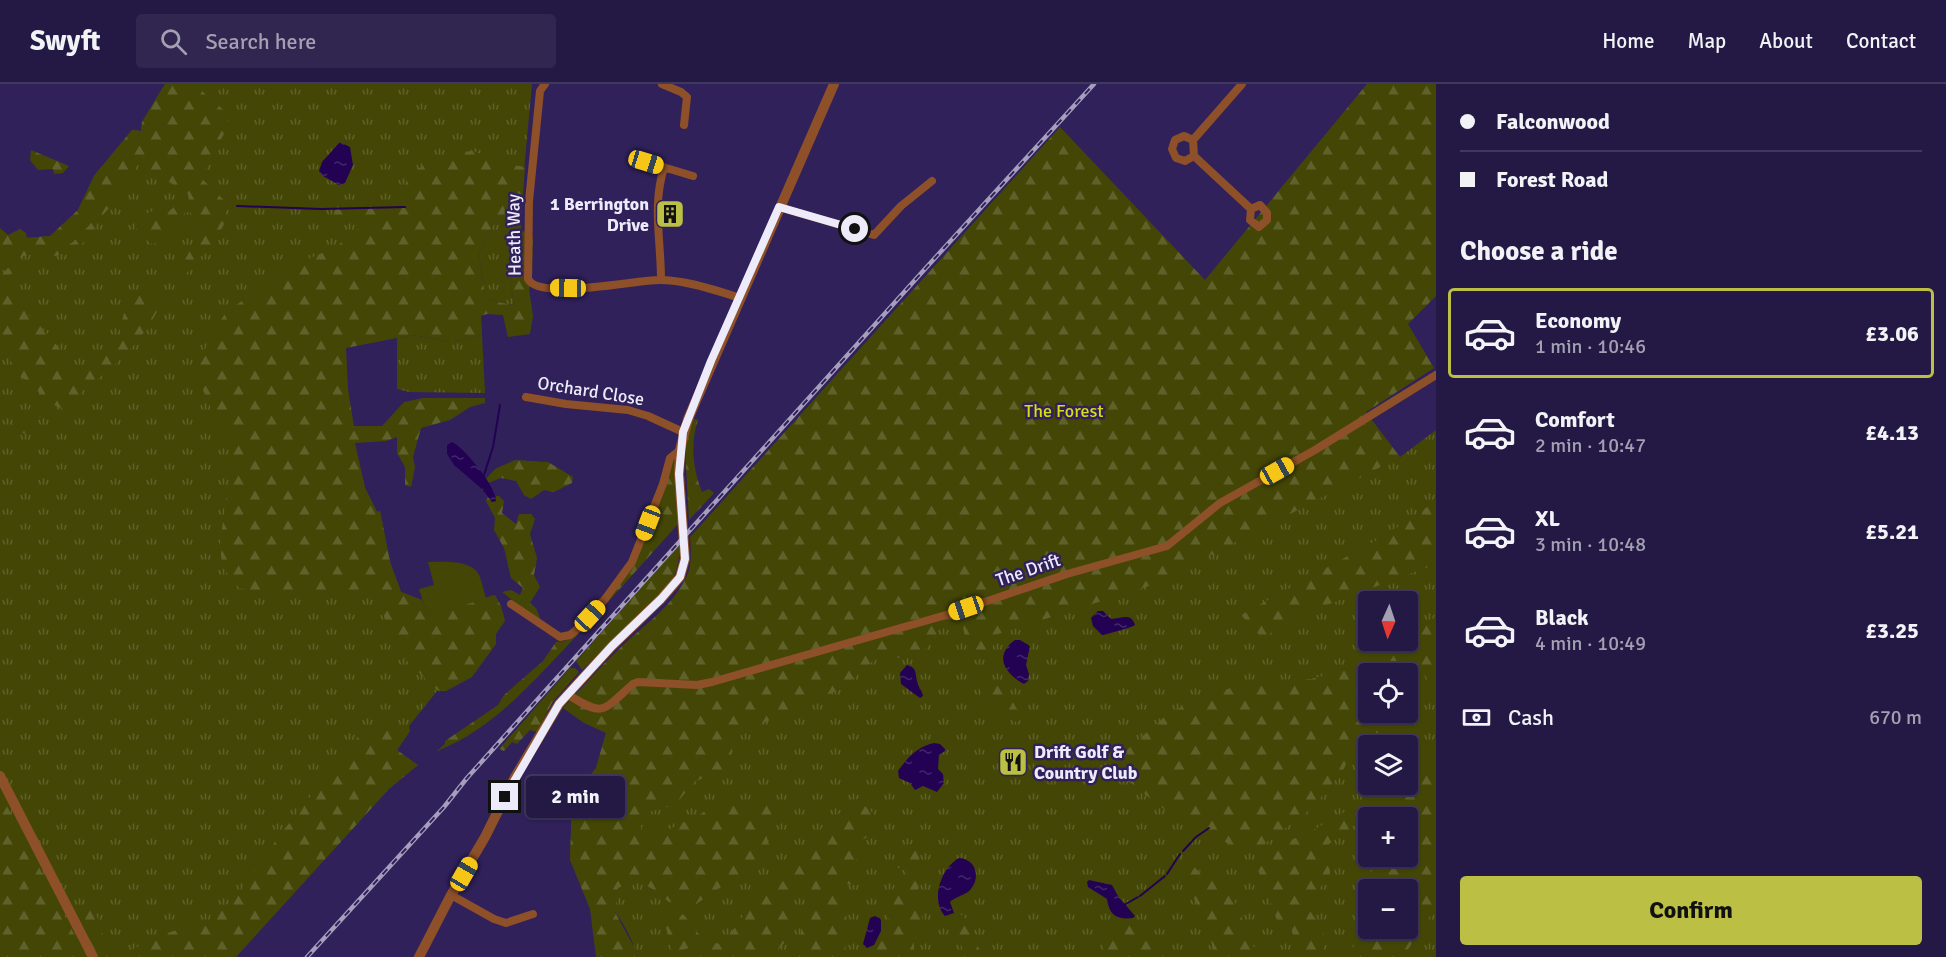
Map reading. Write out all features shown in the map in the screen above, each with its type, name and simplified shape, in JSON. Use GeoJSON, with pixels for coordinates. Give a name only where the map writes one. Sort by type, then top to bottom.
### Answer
{"type":"FeatureCollection","features":[{"type":"Feature","properties":{"kind":"street","name":"Heath Way"},"geometry":{"type":"LineString","coordinates":[[544,84],[540,91],[531,175],[529,282],[537,287],[599,288],[661,280],[701,286],[741,298]]}},
{"type":"Feature","properties":{"kind":"street"},"geometry":{"type":"LineString","coordinates":[[662,84],[687,97],[684,125]]}},
{"type":"Feature","properties":{"kind":"street"},"geometry":{"type":"LineString","coordinates":[[423,956],[451,895],[552,714],[567,694],[680,577],[684,568],[685,543],[680,450],[683,432],[711,361],[741,298],[834,84]]}},
{"type":"Feature","properties":{"kind":"street"},"geometry":{"type":"LineString","coordinates":[[1242,84],[1193,140],[1194,156],[1251,209]]}},
{"type":"Feature","properties":{"kind":"street"},"geometry":{"type":"LineString","coordinates":[[1193,140],[1189,137],[1179,137],[1175,140],[1172,149],[1173,154],[1180,160],[1185,161],[1194,156]]}},
{"type":"Feature","properties":{"kind":"street"},"geometry":{"type":"LineString","coordinates":[[646,162],[693,176]]}},
{"type":"Feature","properties":{"kind":"street"},"geometry":{"type":"LineString","coordinates":[[661,280],[661,248],[657,210],[658,187],[664,167]]}},
{"type":"Feature","properties":{"kind":"street"},"geometry":{"type":"LineString","coordinates":[[779,207],[874,235],[893,213],[932,181]]}},
{"type":"Feature","properties":{"kind":"street","name":"The Drift"},"geometry":{"type":"LineString","coordinates":[[567,694],[585,705],[600,710],[608,707],[638,682],[697,685],[712,682],[946,615],[1067,574],[1167,546],[1220,504],[1315,450],[1436,375]]}},
{"type":"Feature","properties":{"kind":"street","name":"Orchard Close"},"geometry":{"type":"LineString","coordinates":[[526,397],[566,404],[628,410],[648,416],[683,432]]}},
{"type":"Feature","properties":{"kind":"street"},"geometry":{"type":"LineString","coordinates":[[511,604],[556,635],[564,637],[574,632],[605,599],[632,562],[663,484],[670,458],[680,450]]}},
{"type":"Feature","properties":{"kind":"street"},"geometry":{"type":"LineString","coordinates":[[0,776],[93,957]]}},
{"type":"Feature","properties":{"kind":"street"},"geometry":{"type":"LineString","coordinates":[[451,895],[494,919],[506,923],[532,914]]}},
{"type":"Feature","properties":{"kind":"green space"},"geometry":{"type":"Polygon","coordinates":[[[165,84],[532,84],[522,192],[521,230],[513,244],[511,288],[514,305],[491,301],[485,296],[479,253],[497,218],[343,345],[354,442],[365,488],[377,512],[380,511],[390,562],[401,592],[422,600],[427,615],[495,595],[504,616],[446,691],[437,691],[409,726],[410,731],[397,750],[401,754],[236,957],[0,957],[0,240],[51,236],[78,210],[94,176],[132,130],[141,131],[142,122],[165,84]]]}},
{"type":"Feature","properties":{"kind":"green space"},"geometry":{"type":"Polygon","coordinates":[[[165,84],[194,84],[228,114],[228,126],[201,178],[225,201],[226,220],[217,238],[178,283],[177,273],[200,234],[190,211],[179,216],[179,227],[164,240],[152,244],[137,230],[135,218],[160,208],[169,211],[173,208],[174,203],[182,200],[189,201],[188,194],[139,163],[120,190],[115,188],[83,227],[68,240],[0,267],[0,228],[8,235],[20,229],[26,233],[27,238],[50,236],[78,210],[94,176],[132,130],[141,131],[142,122],[165,84]]]}},
{"type":"Feature","properties":{"kind":"green space","name":"The Forest"},"geometry":{"type":"Polygon","coordinates":[[[1367,84],[1436,84],[1436,296],[1408,324],[1434,368],[1366,412],[1400,457],[1155,584],[995,635],[991,656],[976,660],[967,648],[962,621],[939,627],[935,639],[919,656],[874,660],[841,689],[777,716],[734,739],[727,768],[694,782],[675,805],[641,814],[641,830],[651,838],[701,814],[715,803],[737,799],[746,805],[769,799],[780,816],[765,830],[769,845],[759,861],[686,911],[636,880],[618,888],[615,912],[637,957],[596,957],[590,909],[570,860],[572,800],[596,768],[606,733],[584,723],[563,708],[675,595],[688,573],[691,555],[690,537],[1060,127],[1205,280],[1367,84]]]}},
{"type":"Feature","properties":{"kind":"green space"},"geometry":{"type":"Polygon","coordinates":[[[31,150],[69,166],[63,173],[54,174],[53,169],[38,170],[30,160],[31,150]]]}},
{"type":"Feature","properties":{"kind":"green space"},"geometry":{"type":"Polygon","coordinates":[[[473,151],[506,164],[525,167],[521,222],[497,218],[479,253],[485,296],[491,301],[514,305],[511,288],[513,244],[521,230],[533,236],[532,276],[529,290],[533,316],[530,334],[508,337],[503,315],[487,314],[481,316],[482,335],[451,342],[412,335],[346,348],[348,390],[354,426],[382,426],[404,402],[423,398],[485,398],[485,403],[470,407],[450,420],[421,428],[413,457],[415,467],[411,487],[405,485],[405,467],[397,453],[397,437],[386,441],[355,443],[365,488],[377,512],[380,511],[390,562],[401,592],[422,600],[427,615],[495,595],[501,606],[505,621],[496,634],[496,644],[472,677],[446,691],[437,690],[406,660],[371,591],[340,594],[262,592],[239,588],[222,567],[220,543],[233,448],[218,423],[198,379],[200,360],[214,330],[227,311],[296,265],[339,245],[348,234],[368,225],[368,217],[345,218],[334,214],[338,205],[364,201],[401,201],[408,176],[427,163],[449,153],[473,151]]]}},
{"type":"Feature","properties":{"kind":"green space"},"geometry":{"type":"Polygon","coordinates":[[[116,195],[118,198],[84,242],[75,249],[22,266],[11,272],[2,282],[15,301],[52,339],[73,372],[85,368],[96,355],[121,339],[120,329],[126,305],[122,298],[133,290],[155,291],[162,301],[147,328],[128,352],[81,392],[78,405],[67,411],[52,404],[25,433],[16,434],[11,425],[39,401],[39,392],[15,371],[0,341],[0,274],[19,262],[65,247],[76,240],[116,195]]]}},
{"type":"Feature","properties":{"kind":"green space"},"geometry":{"type":"Polygon","coordinates":[[[412,335],[451,342],[482,335],[485,393],[409,392],[397,389],[397,338],[412,335]]]}},
{"type":"Feature","properties":{"kind":"green space"},"geometry":{"type":"Polygon","coordinates":[[[692,418],[698,420],[693,447],[699,484],[702,492],[709,489],[714,493],[689,520],[685,449],[692,418]]]}},
{"type":"Feature","properties":{"kind":"green space"},"geometry":{"type":"Polygon","coordinates":[[[1372,425],[1400,457],[1436,430],[1436,957],[637,957],[626,929],[610,904],[570,860],[572,800],[596,768],[606,733],[1372,425]]]}},
{"type":"Feature","properties":{"kind":"green space"},"geometry":{"type":"Polygon","coordinates":[[[676,458],[676,506],[679,523],[524,691],[475,731],[437,751],[445,744],[445,741],[498,705],[504,695],[543,661],[556,642],[565,641],[578,631],[631,569],[676,458]]]}},
{"type":"Feature","properties":{"kind":"green space"},"geometry":{"type":"Polygon","coordinates":[[[515,460],[548,462],[573,477],[572,483],[554,492],[544,490],[531,499],[524,495],[516,481],[501,478],[488,483],[486,479],[495,469],[515,460]]]}},
{"type":"Feature","properties":{"kind":"green space"},"geometry":{"type":"Polygon","coordinates":[[[496,496],[504,501],[502,513],[516,524],[519,514],[531,514],[535,519],[530,534],[537,558],[534,575],[540,587],[530,603],[536,608],[539,621],[502,592],[511,590],[520,595],[523,588],[511,578],[504,548],[494,530],[495,518],[486,501],[488,497],[492,502],[496,501],[496,496]]]}},
{"type":"Feature","properties":{"kind":"green space"},"geometry":{"type":"Polygon","coordinates":[[[1436,501],[1436,564],[1364,591],[1358,591],[1358,593],[1308,612],[1262,638],[1241,615],[1384,536],[1436,501]]]}},
{"type":"Feature","properties":{"kind":"green space"},"geometry":{"type":"Polygon","coordinates":[[[679,545],[678,565],[670,584],[582,670],[576,661],[679,545]]]}},
{"type":"Feature","properties":{"kind":"green space"},"geometry":{"type":"Polygon","coordinates":[[[428,562],[448,562],[470,566],[479,575],[486,599],[427,615],[419,589],[434,585],[428,562]]]}},
{"type":"Feature","properties":{"kind":"green space"},"geometry":{"type":"Polygon","coordinates":[[[1436,617],[1436,680],[1430,683],[1420,668],[1418,670],[1418,663],[1365,663],[1380,651],[1418,651],[1418,625],[1436,617]]]}},
{"type":"Feature","properties":{"kind":"green space"},"geometry":{"type":"Polygon","coordinates":[[[1358,667],[1358,723],[1387,723],[1382,732],[1376,735],[1358,735],[1358,743],[1354,745],[1343,771],[1311,809],[1260,847],[1232,846],[1200,826],[1165,810],[1127,780],[1128,749],[1170,712],[1248,681],[1311,679],[1358,667]]]}},
{"type":"Feature","properties":{"kind":"green space"},"geometry":{"type":"Polygon","coordinates":[[[570,668],[575,668],[579,672],[552,703],[537,732],[530,730],[517,744],[512,742],[504,751],[499,749],[570,668]]]}},
{"type":"Feature","properties":{"kind":"green space"},"geometry":{"type":"Polygon","coordinates":[[[1001,681],[1022,718],[1017,723],[1004,712],[990,713],[978,686],[1001,681]]]}},
{"type":"Feature","properties":{"kind":"green space"},"geometry":{"type":"Polygon","coordinates":[[[392,723],[408,727],[410,731],[397,750],[418,765],[389,789],[236,957],[97,957],[73,907],[94,907],[107,948],[128,952],[155,937],[211,919],[238,895],[279,836],[362,732],[392,723]]]}},
{"type":"Feature","properties":{"kind":"green space"},"geometry":{"type":"Polygon","coordinates":[[[1436,750],[1436,907],[1418,934],[1418,879],[1370,879],[1373,867],[1418,867],[1418,807],[1383,807],[1387,795],[1418,795],[1418,767],[1436,750]]]}},
{"type":"Feature","properties":{"kind":"green space"},"geometry":{"type":"Polygon","coordinates":[[[0,793],[86,957],[0,957],[0,793]]]}},
{"type":"Feature","properties":{"kind":"green space"},"geometry":{"type":"Polygon","coordinates":[[[857,799],[873,813],[877,831],[859,842],[861,859],[855,859],[851,866],[858,879],[855,885],[839,883],[837,894],[846,902],[847,940],[844,957],[797,957],[804,912],[820,900],[800,874],[790,878],[784,872],[806,862],[802,849],[809,838],[857,799]]]}},
{"type":"Feature","properties":{"kind":"green space"},"geometry":{"type":"Polygon","coordinates":[[[1353,807],[1358,807],[1358,822],[1329,844],[1330,874],[1307,906],[1323,926],[1324,957],[1300,957],[1290,926],[1278,923],[1255,862],[1272,849],[1317,828],[1353,807]]]}},
{"type":"Feature","properties":{"kind":"green space"},"geometry":{"type":"Polygon","coordinates":[[[915,844],[921,869],[916,894],[909,893],[905,884],[912,881],[907,875],[906,868],[898,868],[896,859],[897,850],[906,845],[915,844]]]}},
{"type":"Feature","properties":{"kind":"green space"},"geometry":{"type":"Polygon","coordinates":[[[1188,859],[1196,869],[1213,875],[1224,884],[1235,903],[1258,957],[1214,957],[1209,928],[1194,898],[1173,875],[1180,861],[1188,859]]]}},
{"type":"Feature","properties":{"kind":"green space"},"geometry":{"type":"Polygon","coordinates":[[[778,878],[795,889],[785,942],[776,952],[763,943],[757,957],[691,957],[691,947],[673,954],[663,914],[669,910],[684,915],[705,942],[723,944],[755,899],[778,878]]]}},
{"type":"Feature","properties":{"kind":"green space"},"geometry":{"type":"Polygon","coordinates":[[[895,888],[903,896],[918,901],[923,921],[921,931],[914,936],[914,949],[918,957],[873,957],[879,944],[897,928],[884,913],[882,894],[895,888]]]}},
{"type":"Feature","properties":{"kind":"green space"},"geometry":{"type":"Polygon","coordinates":[[[957,915],[962,915],[967,920],[970,932],[982,954],[976,957],[962,957],[966,954],[959,942],[958,933],[952,929],[952,923],[957,915]]]}},
{"type":"Feature","properties":{"kind":"green space"},"geometry":{"type":"Polygon","coordinates":[[[1124,918],[1159,940],[1164,957],[1105,957],[1101,933],[1124,918]]]}},
{"type":"Feature","properties":{"kind":"green space"},"geometry":{"type":"Polygon","coordinates":[[[1358,928],[1358,939],[1415,939],[1403,957],[1351,957],[1358,928]]]}},
{"type":"Feature","properties":{"kind":"water"},"geometry":{"type":"Polygon","coordinates":[[[340,142],[350,147],[353,165],[345,183],[339,185],[323,176],[319,171],[322,162],[340,142]]]}},
{"type":"Feature","properties":{"kind":"water"},"geometry":{"type":"Polygon","coordinates":[[[452,442],[479,468],[491,487],[496,501],[492,502],[482,489],[454,465],[447,454],[447,445],[452,442]]]}},
{"type":"Feature","properties":{"kind":"water"},"geometry":{"type":"Polygon","coordinates":[[[1098,611],[1103,611],[1111,619],[1128,617],[1135,625],[1102,635],[1093,626],[1091,618],[1098,611]]]}},
{"type":"Feature","properties":{"kind":"water"},"geometry":{"type":"Polygon","coordinates":[[[1015,640],[1020,640],[1030,646],[1026,665],[1029,674],[1028,681],[1024,684],[1011,675],[1004,664],[1004,652],[1015,640]]]}},
{"type":"Feature","properties":{"kind":"water"},"geometry":{"type":"Polygon","coordinates":[[[907,665],[915,671],[923,696],[920,698],[901,684],[900,673],[907,665]]]}},
{"type":"Feature","properties":{"kind":"water"},"geometry":{"type":"Polygon","coordinates":[[[934,743],[940,744],[945,749],[939,755],[938,769],[943,774],[944,783],[937,792],[923,786],[915,790],[910,783],[899,778],[898,771],[913,753],[934,743]]]}},
{"type":"Feature","properties":{"kind":"water"},"geometry":{"type":"Polygon","coordinates":[[[959,858],[965,859],[974,866],[975,882],[968,892],[950,902],[954,913],[945,916],[938,902],[938,893],[947,869],[959,858]]]}},
{"type":"Feature","properties":{"kind":"water"},"geometry":{"type":"Polygon","coordinates":[[[1089,880],[1112,885],[1135,916],[1133,918],[1118,917],[1112,913],[1107,899],[1088,887],[1089,880]]]}},
{"type":"Feature","properties":{"kind":"water"},"geometry":{"type":"Polygon","coordinates":[[[875,916],[881,919],[881,931],[874,945],[867,948],[863,944],[870,918],[875,916]]]}},
{"type":"Feature","properties":{"kind":"waterway"},"geometry":{"type":"LineString","coordinates":[[237,206],[321,209],[405,207]]}},
{"type":"Feature","properties":{"kind":"waterway"},"geometry":{"type":"LineString","coordinates":[[483,478],[493,447],[500,405]]}},
{"type":"Feature","properties":{"kind":"waterway"},"geometry":{"type":"LineString","coordinates":[[1183,851],[1196,837],[1209,828]]}},
{"type":"Feature","properties":{"kind":"waterway"},"geometry":{"type":"LineString","coordinates":[[1167,874],[1180,854]]}},
{"type":"Feature","properties":{"kind":"waterway"},"geometry":{"type":"LineString","coordinates":[[1140,896],[1165,876]]}},
{"type":"Feature","properties":{"kind":"waterway"},"geometry":{"type":"LineString","coordinates":[[1124,905],[1138,897]]}},
{"type":"Feature","properties":{"kind":"railway"},"geometry":{"type":"LineString","coordinates":[[307,957],[1094,84]]}},
{"type":"Feature","properties":{"kind":"place","name":"1 Berrington Drive"},"geometry":{"type":"Point","coordinates":[670,214]}},
{"type":"Feature","properties":{"kind":"place","name":"Drift Golf & Country Club"},"geometry":{"type":"Point","coordinates":[1013,762]}},
{"type":"Feature","properties":{"kind":"route"},"geometry":{"type":"LineString","coordinates":[[505,797],[559,704],[680,577],[685,559],[679,474],[683,432],[711,361],[741,298],[779,207],[855,229]]}}]}
